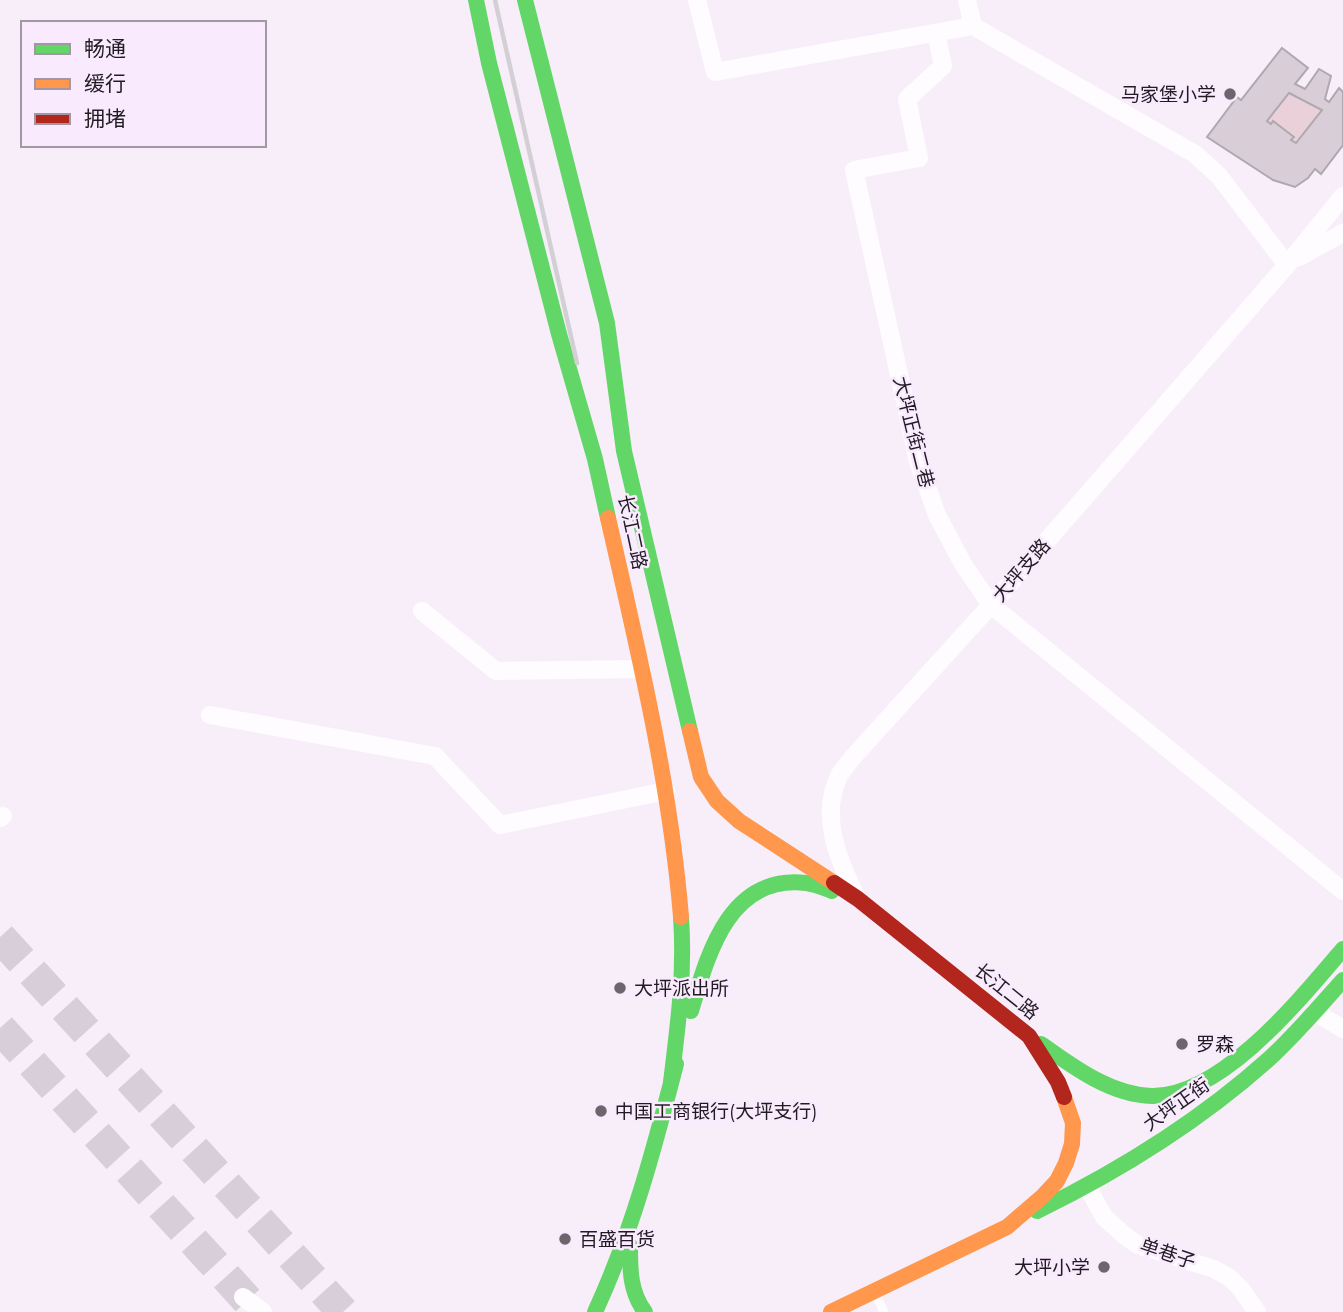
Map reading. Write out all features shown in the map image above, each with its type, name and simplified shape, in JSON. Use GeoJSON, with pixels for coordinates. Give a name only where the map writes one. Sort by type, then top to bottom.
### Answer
{"type":"FeatureCollection","features":[{"type":"Feature","properties":{"kind":"main road","name":"长江二路"},"geometry":{"type":"LineString","coordinates":[[476,0],[513,158],[595,459],[666,791],[677,871],[683,947],[682,991],[671,1082]]}},
{"type":"Feature","properties":{"kind":"main road","name":"长江二路"},"geometry":{"type":"LineString","coordinates":[[525,0],[607,323],[624,451],[701,778],[710,795],[738,821],[858,899],[1029,1036],[1058,1082],[1068,1103],[1073,1123],[1072,1144],[1057,1181],[1007,1227],[831,1312]]}},
{"type":"Feature","properties":{"kind":"main road","name":"长江二路"},"geometry":{"type":"LineString","coordinates":[[595,1312],[630,1229],[707,956],[719,930],[744,900],[777,883],[809,884],[858,899]]}},
{"type":"Feature","properties":{"kind":"main road","name":"大坪正街"},"geometry":{"type":"LineString","coordinates":[[1029,1036],[1080,1072],[1114,1088],[1154,1096],[1174,1094],[1194,1087],[1241,1054],[1299,999],[1343,948]]}},
{"type":"Feature","properties":{"kind":"main road","name":"大坪正街"},"geometry":{"type":"LineString","coordinates":[[1007,1227],[1087,1186],[1160,1142],[1233,1089],[1269,1058],[1343,980]]}},
{"type":"Feature","properties":{"kind":"main road","name":"长江二路"},"geometry":{"type":"LineString","coordinates":[[630,1229],[629,1282],[639,1306],[645,1312]]}},
{"type":"Feature","properties":{"kind":"street"},"geometry":{"type":"LineString","coordinates":[[697,0],[715,72],[973,26],[1195,154],[1219,176],[1287,264],[1343,233]]}},
{"type":"Feature","properties":{"kind":"street"},"geometry":{"type":"LineString","coordinates":[[967,0],[973,26]]}},
{"type":"Feature","properties":{"kind":"street","name":"大坪正街二巷"},"geometry":{"type":"LineString","coordinates":[[936,33],[943,66],[907,99],[919,158],[854,170],[918,461],[937,515],[963,565],[991,605],[1343,891]]}},
{"type":"Feature","properties":{"kind":"street","name":"大坪支路"},"geometry":{"type":"LineString","coordinates":[[858,899],[841,865],[832,832],[834,792],[841,773],[991,605],[1343,197]]}},
{"type":"Feature","properties":{"kind":"street"},"geometry":{"type":"LineString","coordinates":[[422,611],[496,671],[642,669]]}},
{"type":"Feature","properties":{"kind":"street"},"geometry":{"type":"LineString","coordinates":[[210,715],[435,756],[500,825],[666,791]]}},
{"type":"Feature","properties":{"kind":"street"},"geometry":{"type":"LineString","coordinates":[[1315,1012],[1343,1029]]}},
{"type":"Feature","properties":{"kind":"street","name":"单巷子"},"geometry":{"type":"LineString","coordinates":[[1087,1186],[1104,1217],[1125,1236],[1138,1245],[1214,1269],[1230,1278],[1256,1312]]}},
{"type":"Feature","properties":{"kind":"street"},"geometry":{"type":"LineString","coordinates":[[243,1297],[263,1312]]}},
{"type":"Feature","properties":{"kind":"lane"},"geometry":{"type":"LineString","coordinates":[[874,1292],[884,1312]]}},
{"type":"Feature","properties":{"kind":"shaded area"},"geometry":{"type":"Polygon","coordinates":[[[1289,93],[1322,110],[1296,143],[1291,140],[1293,136],[1274,121],[1271,124],[1267,121],[1289,93]]]}},
{"type":"Feature","properties":{"kind":"building"},"geometry":{"type":"Polygon","coordinates":[[[1282,48],[1308,68],[1295,84],[1305,89],[1319,69],[1331,76],[1325,99],[1329,102],[1339,88],[1343,92],[1343,145],[1321,174],[1315,169],[1295,187],[1273,180],[1207,137],[1237,97],[1241,100],[1282,48]],[[1289,93],[1267,121],[1271,124],[1273,121],[1294,137],[1291,140],[1296,143],[1322,110],[1289,93]]]}},
{"type":"Feature","properties":{"kind":"tunnel"},"geometry":{"type":"LineString","coordinates":[[0,937],[343,1312]]}},
{"type":"Feature","properties":{"kind":"tunnel"},"geometry":{"type":"LineString","coordinates":[[0,1028],[258,1312]]}},
{"type":"Feature","properties":{"kind":"railway"},"geometry":{"type":"LineString","coordinates":[[495,0],[577,363]]}},
{"type":"Feature","properties":{"kind":"traffic: fast"},"geometry":{"type":"LineString","coordinates":[[476,0],[489,63],[559,334],[595,459],[608,518]]}},
{"type":"Feature","properties":{"kind":"traffic: fast"},"geometry":{"type":"LineString","coordinates":[[525,0],[607,323],[624,451],[690,731]]}},
{"type":"Feature","properties":{"kind":"traffic: fast"},"geometry":{"type":"LineString","coordinates":[[691,1011],[715,943],[726,922],[740,905],[758,891],[780,884],[806,883],[832,891]]}},
{"type":"Feature","properties":{"kind":"traffic: fast"},"geometry":{"type":"LineString","coordinates":[[671,1082],[681,979],[681,917]]}},
{"type":"Feature","properties":{"kind":"traffic: fast"},"geometry":{"type":"LineString","coordinates":[[1041,1044],[1093,1078],[1122,1091],[1152,1096],[1179,1092],[1232,1063],[1258,1041],[1343,949]]}},
{"type":"Feature","properties":{"kind":"traffic: fast"},"geometry":{"type":"LineString","coordinates":[[1037,1211],[1099,1179],[1159,1143],[1216,1103],[1280,1049],[1343,980]]}},
{"type":"Feature","properties":{"kind":"traffic: fast"},"geometry":{"type":"LineString","coordinates":[[595,1312],[631,1221],[676,1064]]}},
{"type":"Feature","properties":{"kind":"traffic: fast"},"geometry":{"type":"LineString","coordinates":[[630,1246],[634,1289],[645,1312]]}},
{"type":"Feature","properties":{"kind":"traffic: slow"},"geometry":{"type":"LineString","coordinates":[[608,518],[661,766],[681,917]]}},
{"type":"Feature","properties":{"kind":"traffic: slow"},"geometry":{"type":"LineString","coordinates":[[690,731],[701,777],[717,801],[739,821],[834,883]]}},
{"type":"Feature","properties":{"kind":"traffic: slow"},"geometry":{"type":"LineString","coordinates":[[831,1312],[1007,1227],[1043,1196],[1057,1181],[1072,1144],[1073,1123],[1064,1097]]}},
{"type":"Feature","properties":{"kind":"traffic: jam"},"geometry":{"type":"LineString","coordinates":[[834,883],[858,899],[1029,1036],[1058,1082],[1064,1097]]}},
{"type":"Feature","properties":{"kind":"place","name":"马家堡小学"},"geometry":{"type":"Point","coordinates":[1230,94]}},
{"type":"Feature","properties":{"kind":"place","name":"大坪派出所"},"geometry":{"type":"Point","coordinates":[620,988]}},
{"type":"Feature","properties":{"kind":"place","name":"罗森"},"geometry":{"type":"Point","coordinates":[1182,1044]}},
{"type":"Feature","properties":{"kind":"place","name":"中国工商银行(大坪支行)"},"geometry":{"type":"Point","coordinates":[601,1111]}},
{"type":"Feature","properties":{"kind":"place","name":"百盛百货"},"geometry":{"type":"Point","coordinates":[565,1239]}},
{"type":"Feature","properties":{"kind":"place","name":"大坪小学"},"geometry":{"type":"Point","coordinates":[1104,1267]}}]}
